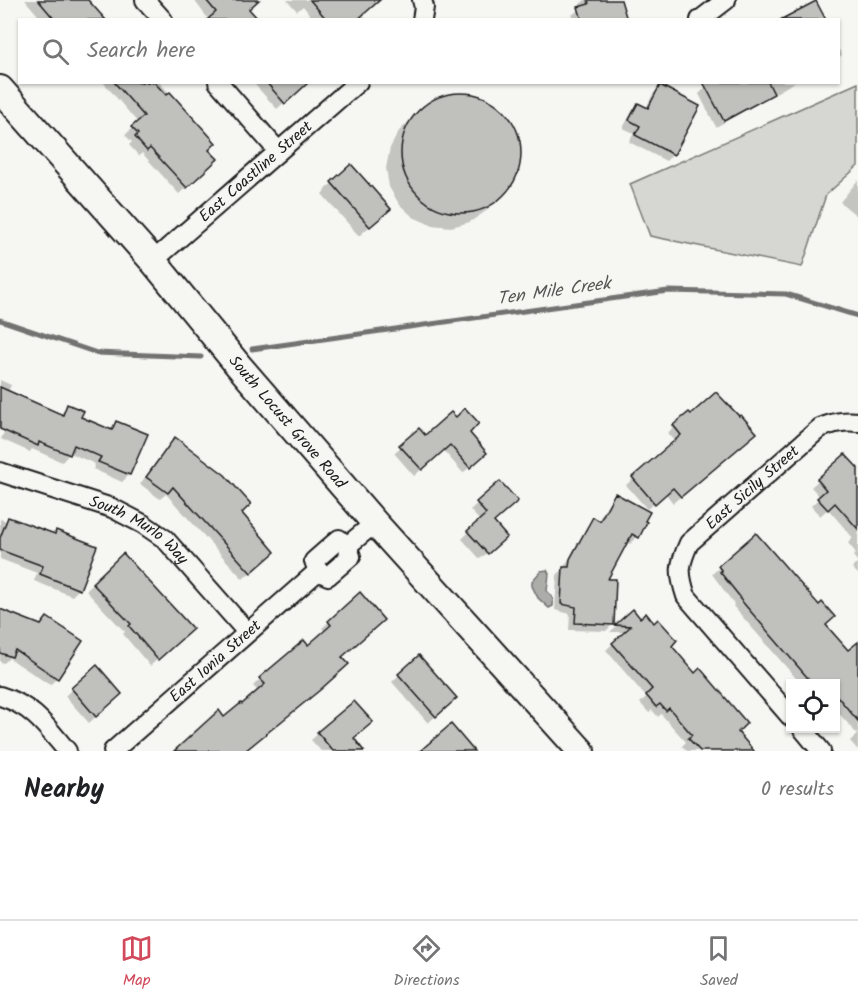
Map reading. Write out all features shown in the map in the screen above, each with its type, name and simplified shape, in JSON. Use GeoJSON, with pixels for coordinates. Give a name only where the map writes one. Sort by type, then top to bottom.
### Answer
{"type":"FeatureCollection","features":[{"type":"Feature","properties":{"kind":"main road","name":"South Locust Grove Road"},"geometry":{"type":"LineString","coordinates":[[0,89],[153,261],[238,364],[375,522],[581,751]]}},
{"type":"Feature","properties":{"kind":"street"},"geometry":{"type":"LineString","coordinates":[[146,0],[160,18]]}},
{"type":"Feature","properties":{"kind":"street"},"geometry":{"type":"LineString","coordinates":[[703,18],[726,0]]}},
{"type":"Feature","properties":{"kind":"street"},"geometry":{"type":"LineString","coordinates":[[220,84],[278,152]]}},
{"type":"Feature","properties":{"kind":"street","name":"East Coastline Street"},"geometry":{"type":"LineString","coordinates":[[153,261],[356,84]]}},
{"type":"Feature","properties":{"kind":"street","name":"East Sicily Street"},"geometry":{"type":"LineString","coordinates":[[786,711],[686,596],[680,578],[680,563],[689,543],[820,428],[835,422],[854,421]]}},
{"type":"Feature","properties":{"kind":"street","name":"South Murlo Way"},"geometry":{"type":"LineString","coordinates":[[0,472],[112,508],[143,524],[165,539],[248,632]]}},
{"type":"Feature","properties":{"kind":"street","name":"East Ionia Street"},"geometry":{"type":"LineString","coordinates":[[114,751],[318,571],[314,561],[339,539],[347,546],[375,522]]}},
{"type":"Feature","properties":{"kind":"street"},"geometry":{"type":"LineString","coordinates":[[0,696],[11,699],[35,713],[67,751]]}},
{"type":"Feature","properties":{"kind":"street"},"geometry":{"type":"LineString","coordinates":[[805,733],[821,751]]}},
{"type":"Feature","properties":{"kind":"shaded area"},"geometry":{"type":"Polygon","coordinates":[[[858,83],[858,166],[826,195],[802,267],[650,236],[630,184],[858,83]]]}},
{"type":"Feature","properties":{"kind":"shaded area"},"geometry":{"type":"Polygon","coordinates":[[[547,570],[549,574],[547,591],[553,602],[553,606],[549,608],[538,598],[532,586],[532,581],[541,571],[547,570]]]}},
{"type":"Feature","properties":{"kind":"building"},"geometry":{"type":"Polygon","coordinates":[[[38,0],[88,0],[104,18],[53,18],[38,0]]]}},
{"type":"Feature","properties":{"kind":"building"},"geometry":{"type":"Polygon","coordinates":[[[206,0],[259,0],[249,9],[257,18],[209,18],[216,12],[206,0]]]}},
{"type":"Feature","properties":{"kind":"building"},"geometry":{"type":"Polygon","coordinates":[[[310,0],[380,0],[359,18],[325,18],[310,0]]]}},
{"type":"Feature","properties":{"kind":"building"},"geometry":{"type":"Polygon","coordinates":[[[588,0],[621,0],[626,18],[581,18],[578,7],[589,4],[588,0]]]}},
{"type":"Feature","properties":{"kind":"building"},"geometry":{"type":"Polygon","coordinates":[[[816,1],[825,18],[784,18],[816,1]]]}},
{"type":"Feature","properties":{"kind":"building"},"geometry":{"type":"Polygon","coordinates":[[[116,84],[156,84],[166,95],[170,92],[216,143],[209,150],[218,159],[187,188],[150,148],[147,151],[135,137],[138,134],[131,127],[144,116],[116,84]]]}},
{"type":"Feature","properties":{"kind":"building"},"geometry":{"type":"Polygon","coordinates":[[[268,84],[307,84],[285,104],[268,84]]]}},
{"type":"Feature","properties":{"kind":"building"},"geometry":{"type":"Polygon","coordinates":[[[704,84],[769,84],[774,94],[724,121],[704,84]]]}},
{"type":"Feature","properties":{"kind":"building"},"geometry":{"type":"Polygon","coordinates":[[[660,85],[700,106],[674,155],[635,135],[640,126],[629,120],[638,103],[648,108],[660,85]]]}},
{"type":"Feature","properties":{"kind":"building"},"geometry":{"type":"Polygon","coordinates":[[[461,93],[484,97],[504,110],[517,130],[521,153],[517,176],[504,196],[484,209],[461,213],[438,209],[418,196],[405,176],[401,153],[405,130],[418,110],[438,97],[461,93]]]}},
{"type":"Feature","properties":{"kind":"building"},"geometry":{"type":"Polygon","coordinates":[[[351,164],[391,209],[370,227],[331,182],[351,164]]]}},
{"type":"Feature","properties":{"kind":"building"},"geometry":{"type":"Polygon","coordinates":[[[0,387],[63,415],[67,404],[84,411],[81,417],[112,430],[116,421],[148,434],[130,475],[98,462],[101,457],[74,445],[70,455],[39,442],[38,446],[0,429],[0,387]]]}},
{"type":"Feature","properties":{"kind":"building"},"geometry":{"type":"Polygon","coordinates":[[[716,392],[757,433],[681,497],[673,488],[655,504],[632,477],[681,435],[673,425],[689,412],[691,414],[716,392]]]}},
{"type":"Feature","properties":{"kind":"building"},"geometry":{"type":"Polygon","coordinates":[[[465,408],[479,423],[470,433],[487,453],[470,468],[450,445],[422,470],[399,445],[419,428],[425,435],[451,412],[456,417],[465,408]]]}},
{"type":"Feature","properties":{"kind":"building"},"geometry":{"type":"Polygon","coordinates":[[[175,437],[225,475],[251,504],[242,513],[275,552],[251,573],[173,487],[168,493],[146,477],[175,437]]]}},
{"type":"Feature","properties":{"kind":"building"},"geometry":{"type":"Polygon","coordinates":[[[845,454],[858,468],[858,529],[835,503],[828,510],[817,498],[826,490],[817,479],[845,454]]]}},
{"type":"Feature","properties":{"kind":"building"},"geometry":{"type":"Polygon","coordinates":[[[500,481],[518,501],[494,522],[507,537],[488,554],[467,531],[486,514],[476,502],[500,481]]]}},
{"type":"Feature","properties":{"kind":"building"},"geometry":{"type":"Polygon","coordinates":[[[615,493],[650,512],[645,521],[647,522],[639,538],[632,534],[608,579],[616,579],[614,625],[575,623],[576,607],[561,604],[563,567],[569,567],[570,559],[593,517],[600,521],[615,493]]]}},
{"type":"Feature","properties":{"kind":"building"},"geometry":{"type":"Polygon","coordinates":[[[8,517],[55,534],[56,530],[97,546],[80,590],[40,574],[43,566],[0,550],[0,538],[8,517]]]}},
{"type":"Feature","properties":{"kind":"building"},"geometry":{"type":"Polygon","coordinates":[[[756,533],[819,605],[822,602],[835,617],[826,625],[848,650],[858,642],[858,721],[840,700],[840,679],[809,679],[739,598],[718,566],[756,533]]]}},
{"type":"Feature","properties":{"kind":"building"},"geometry":{"type":"Polygon","coordinates":[[[123,553],[193,629],[158,660],[129,626],[131,624],[92,583],[123,553]]]}},
{"type":"Feature","properties":{"kind":"building"},"geometry":{"type":"Polygon","coordinates":[[[360,592],[384,620],[342,657],[349,664],[320,690],[245,751],[174,751],[219,710],[224,717],[242,704],[265,684],[259,678],[304,640],[308,645],[331,625],[328,621],[360,592]]]}},
{"type":"Feature","properties":{"kind":"building"},"geometry":{"type":"Polygon","coordinates":[[[0,609],[41,625],[47,617],[83,641],[58,679],[15,650],[12,657],[0,653],[0,609]]]}},
{"type":"Feature","properties":{"kind":"building"},"geometry":{"type":"Polygon","coordinates":[[[633,609],[640,618],[646,613],[654,623],[658,619],[677,640],[672,646],[695,673],[700,668],[747,723],[738,732],[754,751],[700,751],[688,738],[692,735],[669,708],[666,711],[660,704],[656,707],[646,695],[652,689],[612,643],[631,626],[615,625],[633,609]]]}},
{"type":"Feature","properties":{"kind":"building"},"geometry":{"type":"Polygon","coordinates":[[[419,655],[457,698],[436,717],[398,674],[419,655]]]}},
{"type":"Feature","properties":{"kind":"building"},"geometry":{"type":"Polygon","coordinates":[[[97,665],[122,694],[96,717],[71,688],[97,665]]]}},
{"type":"Feature","properties":{"kind":"building"},"geometry":{"type":"Polygon","coordinates":[[[354,701],[373,722],[354,738],[364,751],[333,751],[317,732],[354,701]]]}},
{"type":"Feature","properties":{"kind":"building"},"geometry":{"type":"Polygon","coordinates":[[[451,724],[474,751],[420,751],[451,724]]]}},
{"type":"Feature","properties":{"kind":"waterway","name":"Ten Mile Creek"},"geometry":{"type":"LineString","coordinates":[[252,349],[668,291],[786,294],[858,316]]}},
{"type":"Feature","properties":{"kind":"waterway","name":"Ten Mile Creek"},"geometry":{"type":"LineString","coordinates":[[0,320],[97,353],[201,357]]}}]}
